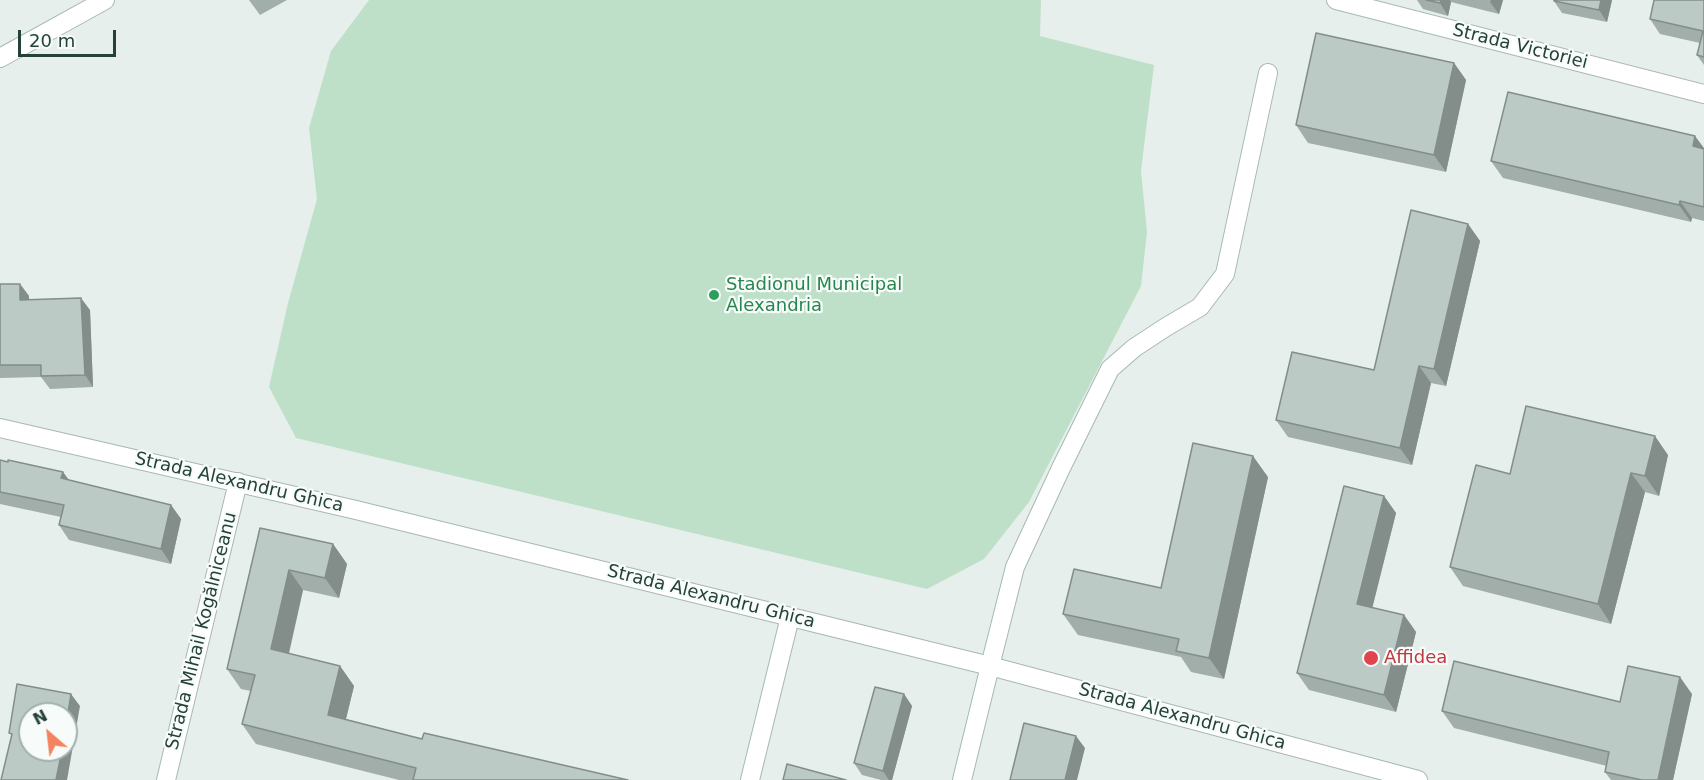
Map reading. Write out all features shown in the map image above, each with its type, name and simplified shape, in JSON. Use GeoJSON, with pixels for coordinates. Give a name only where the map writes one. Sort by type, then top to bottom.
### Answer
{"type":"FeatureCollection","features":[{"type":"Feature","properties":{"kind":"street"},"geometry":{"type":"LineString","coordinates":[[0,58],[105,0]]}},
{"type":"Feature","properties":{"kind":"street","name":"Strada Victoriei"},"geometry":{"type":"LineString","coordinates":[[1336,0],[1704,93]]}},
{"type":"Feature","properties":{"kind":"street"},"geometry":{"type":"LineString","coordinates":[[962,780],[1015,567],[1110,369],[1134,348],[1200,307],[1225,274],[1268,73]]}},
{"type":"Feature","properties":{"kind":"street","name":"Strada Alexandru Ghica"},"geometry":{"type":"LineString","coordinates":[[0,428],[356,510],[990,666],[1418,780]]}},
{"type":"Feature","properties":{"kind":"street","name":"Strada Mihail Kogălniceanu"},"geometry":{"type":"LineString","coordinates":[[166,780],[238,482]]}},
{"type":"Feature","properties":{"kind":"street"},"geometry":{"type":"LineString","coordinates":[[750,780],[790,617]]}},
{"type":"Feature","properties":{"kind":"green space","name":"Stadionul Municipal Alexandria"},"geometry":{"type":"Polygon","coordinates":[[[369,0],[1041,0],[1040,36],[1154,65],[1141,171],[1147,232],[1141,286],[1029,502],[984,559],[927,589],[296,438],[269,387],[288,303],[317,199],[309,128],[331,51],[369,0]]]}},
{"type":"Feature","properties":{"kind":"building"},"geometry":{"type":"Polygon","coordinates":[[[1554,0],[1601,0],[1599,10],[1554,0]]]}},
{"type":"Feature","properties":{"kind":"building"},"geometry":{"type":"Polygon","coordinates":[[[1654,0],[1704,0],[1704,57],[1697,55],[1703,31],[1650,19],[1654,0]]]}},
{"type":"Feature","properties":{"kind":"building"},"geometry":{"type":"Polygon","coordinates":[[[1316,33],[1454,63],[1434,155],[1296,125],[1316,33]]]}},
{"type":"Feature","properties":{"kind":"building"},"geometry":{"type":"Polygon","coordinates":[[[1508,92],[1695,136],[1693,146],[1704,149],[1704,207],[1680,201],[1679,205],[1491,161],[1508,92]]]}},
{"type":"Feature","properties":{"kind":"building"},"geometry":{"type":"Polygon","coordinates":[[[1411,210],[1468,224],[1434,369],[1419,366],[1400,448],[1276,420],[1292,352],[1374,370],[1411,210]]]}},
{"type":"Feature","properties":{"kind":"building"},"geometry":{"type":"Polygon","coordinates":[[[0,284],[20,284],[20,300],[81,298],[85,375],[41,376],[41,365],[0,365],[0,284]]]}},
{"type":"Feature","properties":{"kind":"building"},"geometry":{"type":"Polygon","coordinates":[[[1526,406],[1655,436],[1645,476],[1631,473],[1598,604],[1450,567],[1476,465],[1510,474],[1526,406]]]}},
{"type":"Feature","properties":{"kind":"building"},"geometry":{"type":"Polygon","coordinates":[[[1193,443],[1253,456],[1209,658],[1176,651],[1179,639],[1063,614],[1074,569],[1161,588],[1193,443]]]}},
{"type":"Feature","properties":{"kind":"building"},"geometry":{"type":"Polygon","coordinates":[[[0,460],[63,472],[61,478],[171,505],[161,549],[59,525],[64,505],[0,492],[0,460]]]}},
{"type":"Feature","properties":{"kind":"building"},"geometry":{"type":"Polygon","coordinates":[[[1344,486],[1384,496],[1357,604],[1404,615],[1384,695],[1297,673],[1344,486]]]}},
{"type":"Feature","properties":{"kind":"building"},"geometry":{"type":"Polygon","coordinates":[[[260,528],[333,544],[325,578],[289,570],[271,649],[340,666],[328,715],[422,739],[424,733],[628,780],[413,780],[416,768],[242,724],[255,675],[227,669],[260,528]]]}},
{"type":"Feature","properties":{"kind":"building"},"geometry":{"type":"Polygon","coordinates":[[[1454,661],[1620,702],[1628,666],[1680,677],[1658,780],[1642,780],[1605,772],[1609,752],[1442,711],[1454,661]]]}},
{"type":"Feature","properties":{"kind":"building"},"geometry":{"type":"Polygon","coordinates":[[[17,684],[71,694],[70,702],[18,702],[18,762],[60,762],[56,780],[1,780],[12,734],[9,733],[17,684]]]}},
{"type":"Feature","properties":{"kind":"building"},"geometry":{"type":"Polygon","coordinates":[[[875,687],[904,694],[883,771],[854,763],[875,687]]]}},
{"type":"Feature","properties":{"kind":"building"},"geometry":{"type":"Polygon","coordinates":[[[1024,723],[1076,736],[1065,780],[1010,780],[1024,723]]]}},
{"type":"Feature","properties":{"kind":"building"},"geometry":{"type":"Polygon","coordinates":[[[787,764],[846,780],[783,780],[787,764]]]}},
{"type":"Feature","properties":{"kind":"place","name":"Stadionul Municipal Alexandria"},"geometry":{"type":"Point","coordinates":[714,295]}},
{"type":"Feature","properties":{"kind":"place","name":"Affidea"},"geometry":{"type":"Point","coordinates":[1371,658]}}]}
